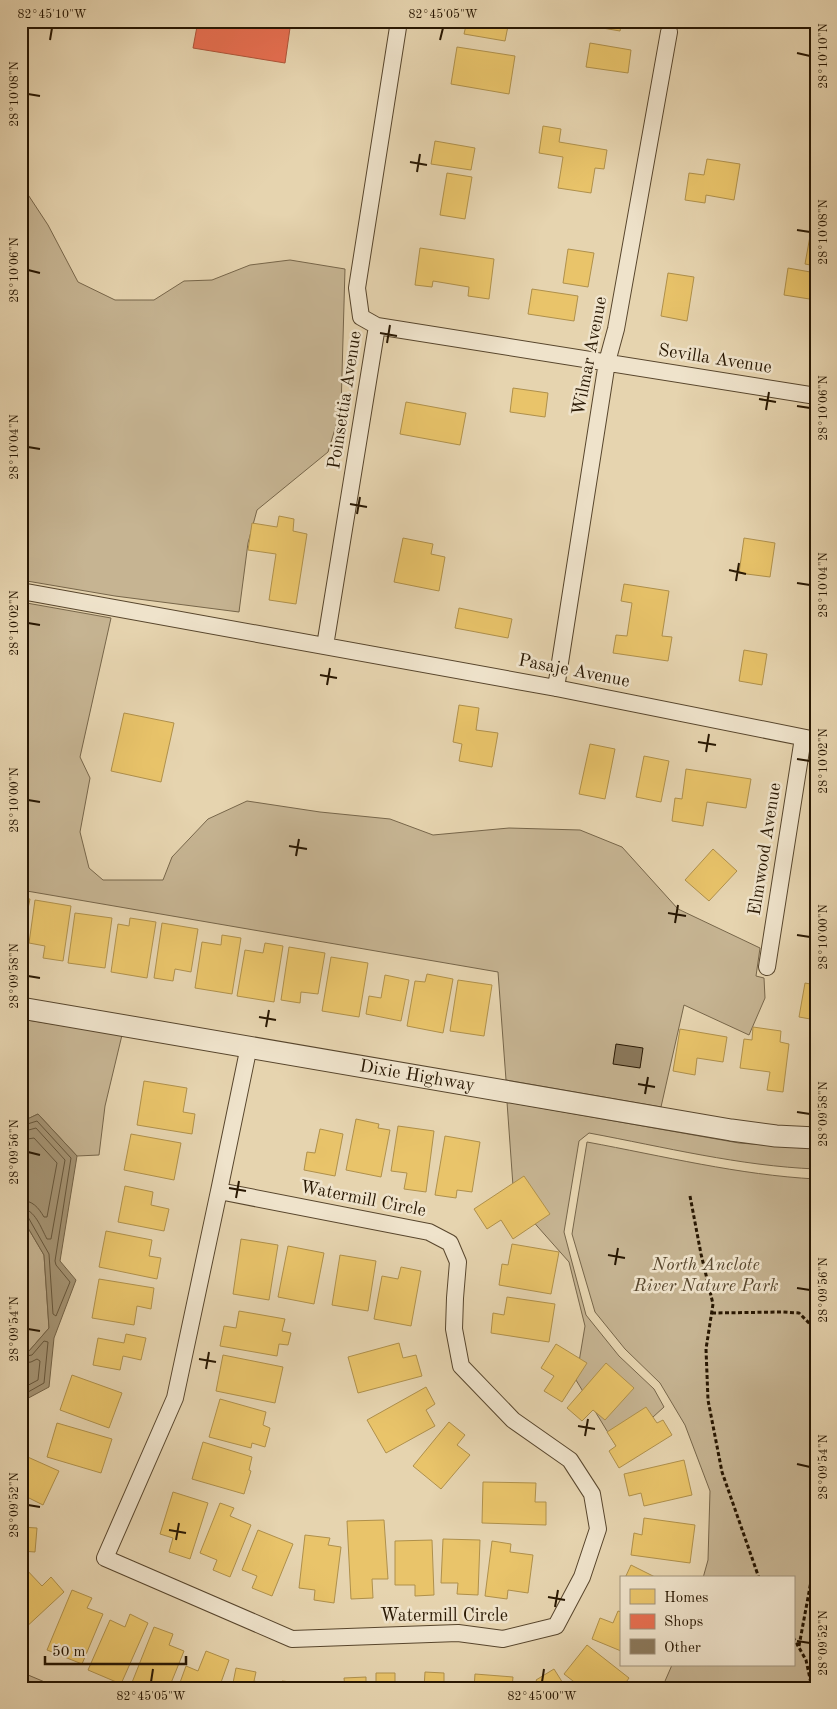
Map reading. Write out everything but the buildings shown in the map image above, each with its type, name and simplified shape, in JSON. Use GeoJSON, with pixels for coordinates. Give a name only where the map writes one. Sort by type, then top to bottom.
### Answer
{"type":"FeatureCollection","features":[{"type":"Feature","properties":{"kind":"street","name":"Poinsettia Avenue"},"geometry":{"type":"LineString","coordinates":[[325,646],[377,326],[361,317],[357,288],[399,21]]}},
{"type":"Feature","properties":{"kind":"street","name":"Wilmar Avenue"},"geometry":{"type":"LineString","coordinates":[[556,688],[607,362],[616,329],[669,32]]}},
{"type":"Feature","properties":{"kind":"street"},"geometry":{"type":"LineString","coordinates":[[377,326],[607,362]]}},
{"type":"Feature","properties":{"kind":"street","name":"Sevilla Avenue"},"geometry":{"type":"LineString","coordinates":[[607,362],[816,396]]}},
{"type":"Feature","properties":{"kind":"street","name":"Pasaje Avenue"},"geometry":{"type":"LineString","coordinates":[[21,591],[556,688],[810,739]]}},
{"type":"Feature","properties":{"kind":"street","name":"Elmwood Avenue"},"geometry":{"type":"LineString","coordinates":[[767,967],[810,739]]}},
{"type":"Feature","properties":{"kind":"street","name":"Dixie Highway"},"geometry":{"type":"LineString","coordinates":[[21,1008],[34,1008],[731,1130],[776,1136],[816,1138]]}},
{"type":"Feature","properties":{"kind":"street","name":"Watermill Circle"},"geometry":{"type":"LineString","coordinates":[[219,1191],[429,1232],[450,1244],[458,1262],[454,1298],[454,1329],[461,1366],[513,1420],[570,1460],[592,1494],[598,1529],[582,1577],[556,1626],[503,1639],[458,1633],[292,1639],[105,1558],[175,1398],[249,1046]]}},
{"type":"Feature","properties":{"kind":"path"},"geometry":{"type":"LineString","coordinates":[[690,1196],[713,1304],[706,1349],[708,1400],[722,1472],[758,1576]]}},
{"type":"Feature","properties":{"kind":"path"},"geometry":{"type":"LineString","coordinates":[[712,1313],[799,1313],[816,1330]]}},
{"type":"Feature","properties":{"kind":"path"},"geometry":{"type":"LineString","coordinates":[[799,1646],[816,1564]]}},
{"type":"Feature","properties":{"kind":"path"},"geometry":{"type":"LineString","coordinates":[[794,1639],[806,1660],[812,1688]]}},
{"type":"Feature","properties":{"kind":"green space"},"geometry":{"type":"Polygon","coordinates":[[[21,184],[48,225],[78,282],[115,300],[154,300],[184,281],[212,280],[250,265],[290,260],[345,269],[341,409],[328,452],[257,510],[248,543],[239,612],[115,596],[21,580],[21,184]]]}},
{"type":"Feature","properties":{"kind":"green space"},"geometry":{"type":"Polygon","coordinates":[[[21,602],[111,618],[80,757],[90,778],[80,832],[89,868],[103,880],[163,880],[172,857],[208,819],[247,801],[320,812],[390,819],[433,835],[509,828],[580,830],[622,847],[678,909],[760,948],[756,976],[764,978],[765,998],[749,1035],[684,1005],[661,1107],[506,1080],[498,972],[21,890],[21,602]]]}},
{"type":"Feature","properties":{"kind":"green space"},"geometry":{"type":"Polygon","coordinates":[[[21,1019],[122,1035],[105,1106],[99,1155],[77,1156],[38,1114],[21,1122],[21,1019]]]}},
{"type":"Feature","properties":{"kind":"green space"},"geometry":{"type":"Polygon","coordinates":[[[507,1102],[739,1143],[816,1149],[816,1169],[731,1160],[589,1133],[579,1141],[564,1232],[586,1315],[619,1356],[654,1389],[664,1407],[618,1449],[576,1380],[585,1326],[569,1262],[514,1200],[507,1102]]]}},
{"type":"Feature","properties":{"kind":"green space","name":"North Anclote River Nature Park"},"geometry":{"type":"Polygon","coordinates":[[[587,1142],[758,1174],[816,1179],[816,1688],[662,1688],[672,1666],[794,1666],[794,1576],[704,1576],[708,1560],[710,1491],[685,1425],[660,1383],[625,1349],[595,1312],[572,1234],[587,1142]]]}},
{"type":"Feature","properties":{"kind":"green space"},"geometry":{"type":"Polygon","coordinates":[[[21,1216],[44,1255],[49,1328],[29,1351],[21,1352],[21,1216]]]}},
{"type":"Feature","properties":{"kind":"green space"},"geometry":{"type":"Polygon","coordinates":[[[21,1672],[59,1688],[21,1688],[21,1672]]]}},
{"type":"Feature","properties":{"kind":"water"},"geometry":{"type":"Polygon","coordinates":[[[38,1114],[77,1156],[60,1261],[76,1280],[54,1338],[49,1387],[21,1402],[21,1352],[29,1351],[49,1328],[44,1255],[21,1216],[21,1122],[38,1114]]]}}]}
